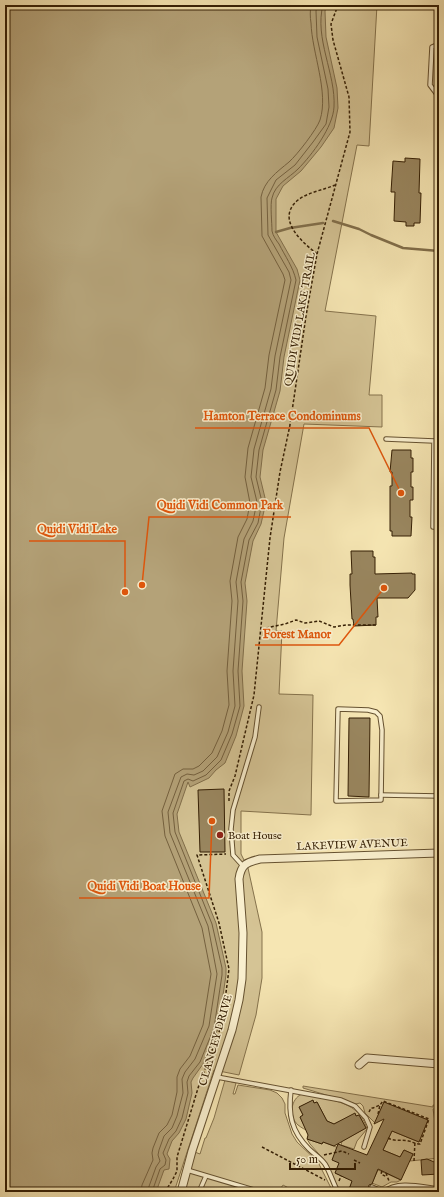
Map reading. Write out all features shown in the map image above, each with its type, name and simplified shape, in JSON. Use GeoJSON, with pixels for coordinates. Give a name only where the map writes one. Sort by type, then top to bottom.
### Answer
{"type":"FeatureCollection","features":[{"type":"Feature","properties":{"kind":"street","name":"LAKEVIEW AVENUE"},"geometry":{"type":"LineString","coordinates":[[243,866],[246,863],[260,859],[439,853]]}},
{"type":"Feature","properties":{"kind":"street","name":"CLANCEY DRIVE"},"geometry":{"type":"LineString","coordinates":[[181,1192],[186,1169],[232,1030],[239,1000],[242,979],[243,933],[239,879],[243,866]]}},
{"type":"Feature","properties":{"kind":"street"},"geometry":{"type":"LineString","coordinates":[[360,1065],[367,1058],[439,1064]]}},
{"type":"Feature","properties":{"kind":"lane"},"geometry":{"type":"LineString","coordinates":[[439,44],[432,47],[430,85],[439,97]]}},
{"type":"Feature","properties":{"kind":"lane"},"geometry":{"type":"LineString","coordinates":[[386,439],[434,441],[433,527],[439,527]]}},
{"type":"Feature","properties":{"kind":"lane"},"geometry":{"type":"LineString","coordinates":[[243,866],[233,854],[231,830],[233,810],[255,737],[258,707]]}},
{"type":"Feature","properties":{"kind":"lane"},"geometry":{"type":"LineString","coordinates":[[338,709],[368,710],[376,712],[380,716],[382,730],[381,795],[381,800],[336,801],[338,709]]}},
{"type":"Feature","properties":{"kind":"lane"},"geometry":{"type":"LineString","coordinates":[[381,795],[439,796]]}},
{"type":"Feature","properties":{"kind":"lane"},"geometry":{"type":"LineString","coordinates":[[217,1077],[340,1100],[355,1106],[369,1123],[370,1130],[364,1147]]}},
{"type":"Feature","properties":{"kind":"lane"},"geometry":{"type":"LineString","coordinates":[[291,1090],[289,1106],[294,1129],[301,1140],[325,1165],[338,1192]]}},
{"type":"Feature","properties":{"kind":"lane"},"geometry":{"type":"LineString","coordinates":[[186,1169],[261,1192]]}},
{"type":"Feature","properties":{"kind":"lane"},"geometry":{"type":"LineString","coordinates":[[199,1192],[206,1176]]}},
{"type":"Feature","properties":{"kind":"lane"},"geometry":{"type":"LineString","coordinates":[[372,1187],[383,1192],[391,1187],[407,1186],[439,1189]]}},
{"type":"Feature","properties":{"kind":"path","name":"QUIDI VIDI LAKE TRAIL"},"geometry":{"type":"LineString","coordinates":[[229,807],[229,791],[254,695],[267,568],[279,480],[290,425],[317,254],[350,132],[349,97],[332,40],[331,24],[338,5]]}},
{"type":"Feature","properties":{"kind":"path"},"geometry":{"type":"LineString","coordinates":[[317,254],[307,246],[293,230],[290,222],[290,209],[299,200],[309,194],[336,185]]}},
{"type":"Feature","properties":{"kind":"path"},"geometry":{"type":"LineString","coordinates":[[261,629],[296,620],[305,623],[319,621],[334,627],[376,625]]}},
{"type":"Feature","properties":{"kind":"path"},"geometry":{"type":"LineString","coordinates":[[165,1192],[177,1171],[177,1157],[199,1085],[222,1024],[229,969],[219,923],[197,854],[227,854]]}},
{"type":"Feature","properties":{"kind":"path"},"geometry":{"type":"LineString","coordinates":[[366,1118],[371,1108],[380,1105],[383,1101],[428,1118],[429,1122],[420,1144],[388,1138]]}},
{"type":"Feature","properties":{"kind":"path"},"geometry":{"type":"LineString","coordinates":[[378,1114],[380,1105]]}},
{"type":"Feature","properties":{"kind":"path"},"geometry":{"type":"LineString","coordinates":[[414,1161],[415,1141]]}},
{"type":"Feature","properties":{"kind":"path"},"geometry":{"type":"LineString","coordinates":[[262,1147],[324,1180]]}},
{"type":"Feature","properties":{"kind":"path"},"geometry":{"type":"LineString","coordinates":[[318,1157],[342,1151],[349,1154]]}},
{"type":"Feature","properties":{"kind":"path"},"geometry":{"type":"LineString","coordinates":[[354,1160],[360,1163]]}},
{"type":"Feature","properties":{"kind":"path"},"geometry":{"type":"LineString","coordinates":[[382,1172],[381,1174],[387,1177]]}},
{"type":"Feature","properties":{"kind":"path"},"geometry":{"type":"LineString","coordinates":[[386,1173],[391,1187]]}},
{"type":"Feature","properties":{"kind":"shaded area"},"geometry":{"type":"Polygon","coordinates":[[[5,5],[377,5],[369,146],[357,145],[325,311],[376,316],[369,395],[382,395],[382,427],[304,424],[284,538],[276,631],[282,631],[279,694],[313,695],[311,815],[241,811],[241,854],[248,868],[262,932],[262,978],[256,1015],[239,1075],[214,1070],[174,1192],[5,1192],[5,5]]]}},
{"type":"Feature","properties":{"kind":"shaded area"},"geometry":{"type":"Polygon","coordinates":[[[225,1080],[236,1083],[233,1094],[235,1094],[238,1085],[270,1090],[277,1093],[282,1098],[285,1104],[285,1113],[292,1134],[297,1142],[318,1162],[333,1192],[296,1192],[283,1185],[281,1188],[288,1192],[181,1192],[192,1151],[200,1154],[214,1118],[225,1080]]]}},
{"type":"Feature","properties":{"kind":"shaded area"},"geometry":{"type":"Polygon","coordinates":[[[303,1086],[433,1107],[433,1105],[439,1106],[439,1109],[433,1109],[439,1148],[439,1158],[410,1161],[413,1154],[404,1150],[400,1157],[383,1150],[392,1131],[419,1142],[428,1120],[384,1102],[375,1123],[365,1113],[363,1106],[360,1103],[356,1104],[303,1088],[303,1086]]]}},
{"type":"Feature","properties":{"kind":"shaded area"},"geometry":{"type":"Polygon","coordinates":[[[302,1094],[336,1101],[358,1113],[367,1129],[357,1141],[354,1149],[341,1145],[342,1141],[366,1128],[359,1115],[356,1116],[355,1114],[334,1124],[327,1121],[317,1102],[314,1103],[312,1101],[299,1107],[303,1115],[300,1117],[305,1127],[310,1131],[307,1130],[295,1122],[292,1113],[295,1100],[302,1094]]]}},
{"type":"Feature","properties":{"kind":"shaded area"},"geometry":{"type":"Polygon","coordinates":[[[307,1139],[322,1144],[323,1142],[352,1153],[335,1173],[346,1178],[361,1161],[348,1192],[340,1192],[325,1161],[307,1139]]]}},
{"type":"Feature","properties":{"kind":"shaded area"},"geometry":{"type":"Polygon","coordinates":[[[378,1170],[401,1180],[391,1182],[382,1187],[372,1183],[378,1170]]]}},
{"type":"Feature","properties":{"kind":"water"},"geometry":{"type":"Polygon","coordinates":[[[5,5],[327,5],[325,11],[326,37],[337,88],[338,108],[334,128],[321,147],[301,171],[283,186],[276,199],[276,232],[297,269],[300,280],[284,357],[280,391],[263,450],[260,477],[266,502],[261,524],[253,541],[245,583],[247,601],[242,671],[244,706],[236,736],[225,763],[209,778],[190,787],[188,782],[177,814],[179,832],[216,923],[226,968],[226,975],[218,1029],[203,1064],[191,1082],[192,1093],[186,1119],[179,1133],[172,1141],[167,1154],[170,1159],[169,1169],[164,1170],[156,1192],[5,1192],[5,5]]]}},
{"type":"Feature","properties":{"kind":"building"},"geometry":{"type":"Polygon","coordinates":[[[405,158],[420,159],[420,223],[414,223],[414,226],[406,226],[406,222],[394,221],[395,192],[391,192],[393,161],[405,162],[405,158]]]}},
{"type":"Feature","properties":{"kind":"building"},"geometry":{"type":"Polygon","coordinates":[[[392,450],[411,450],[411,458],[413,458],[411,487],[413,487],[413,500],[410,500],[410,517],[412,517],[411,536],[392,536],[392,531],[390,531],[390,486],[392,486],[392,472],[390,472],[392,450]]]}},
{"type":"Feature","properties":{"kind":"building"},"geometry":{"type":"Polygon","coordinates":[[[351,551],[373,551],[373,557],[375,557],[375,574],[415,574],[415,590],[408,598],[377,598],[378,617],[376,617],[376,625],[354,626],[352,619],[350,585],[350,574],[352,574],[351,551]]]}},
{"type":"Feature","properties":{"kind":"building"},"geometry":{"type":"Polygon","coordinates":[[[349,718],[370,718],[369,797],[348,796],[349,718]]]}},
{"type":"Feature","properties":{"kind":"building"},"geometry":{"type":"Polygon","coordinates":[[[224,789],[225,852],[200,852],[198,790],[224,789]]]}},
{"type":"Feature","properties":{"kind":"building"},"geometry":{"type":"Polygon","coordinates":[[[313,1100],[314,1103],[317,1102],[327,1121],[334,1124],[355,1113],[356,1116],[359,1115],[366,1128],[334,1146],[307,1139],[308,1135],[300,1117],[303,1115],[299,1107],[313,1100]]]}},
{"type":"Feature","properties":{"kind":"building"},"geometry":{"type":"Polygon","coordinates":[[[384,1102],[428,1120],[419,1142],[392,1131],[383,1150],[400,1157],[404,1150],[413,1154],[401,1180],[378,1169],[372,1184],[369,1185],[368,1192],[348,1192],[352,1181],[335,1173],[339,1163],[332,1160],[338,1144],[367,1155],[384,1119],[374,1124],[384,1102]]]}},
{"type":"Feature","properties":{"kind":"building"},"geometry":{"type":"Polygon","coordinates":[[[427,1159],[439,1164],[439,1174],[422,1175],[421,1160],[427,1159]]]}},
{"type":"Feature","properties":{"kind":"waterway"},"geometry":{"type":"LineString","coordinates":[[333,221],[359,229],[403,248],[439,251]]}},
{"type":"Feature","properties":{"kind":"waterway"},"geometry":{"type":"LineString","coordinates":[[276,232],[290,228],[323,223]]}},
{"type":"Feature","properties":{"kind":"place","name":"Hamton Terrace Condominums"},"geometry":{"type":"Point","coordinates":[401,493]}},
{"type":"Feature","properties":{"kind":"place","name":"Quidi Vidi Common Park"},"geometry":{"type":"Point","coordinates":[142,585]}},
{"type":"Feature","properties":{"kind":"place","name":"Forest Manor"},"geometry":{"type":"Point","coordinates":[384,588]}},
{"type":"Feature","properties":{"kind":"place","name":"Quidi Vidi Lake"},"geometry":{"type":"Point","coordinates":[125,592]}},
{"type":"Feature","properties":{"kind":"place","name":"Quidi Vidi Boat House"},"geometry":{"type":"Point","coordinates":[212,821]}},
{"type":"Feature","properties":{"kind":"place","name":"Boat House"},"geometry":{"type":"Point","coordinates":[220,835]}}]}
